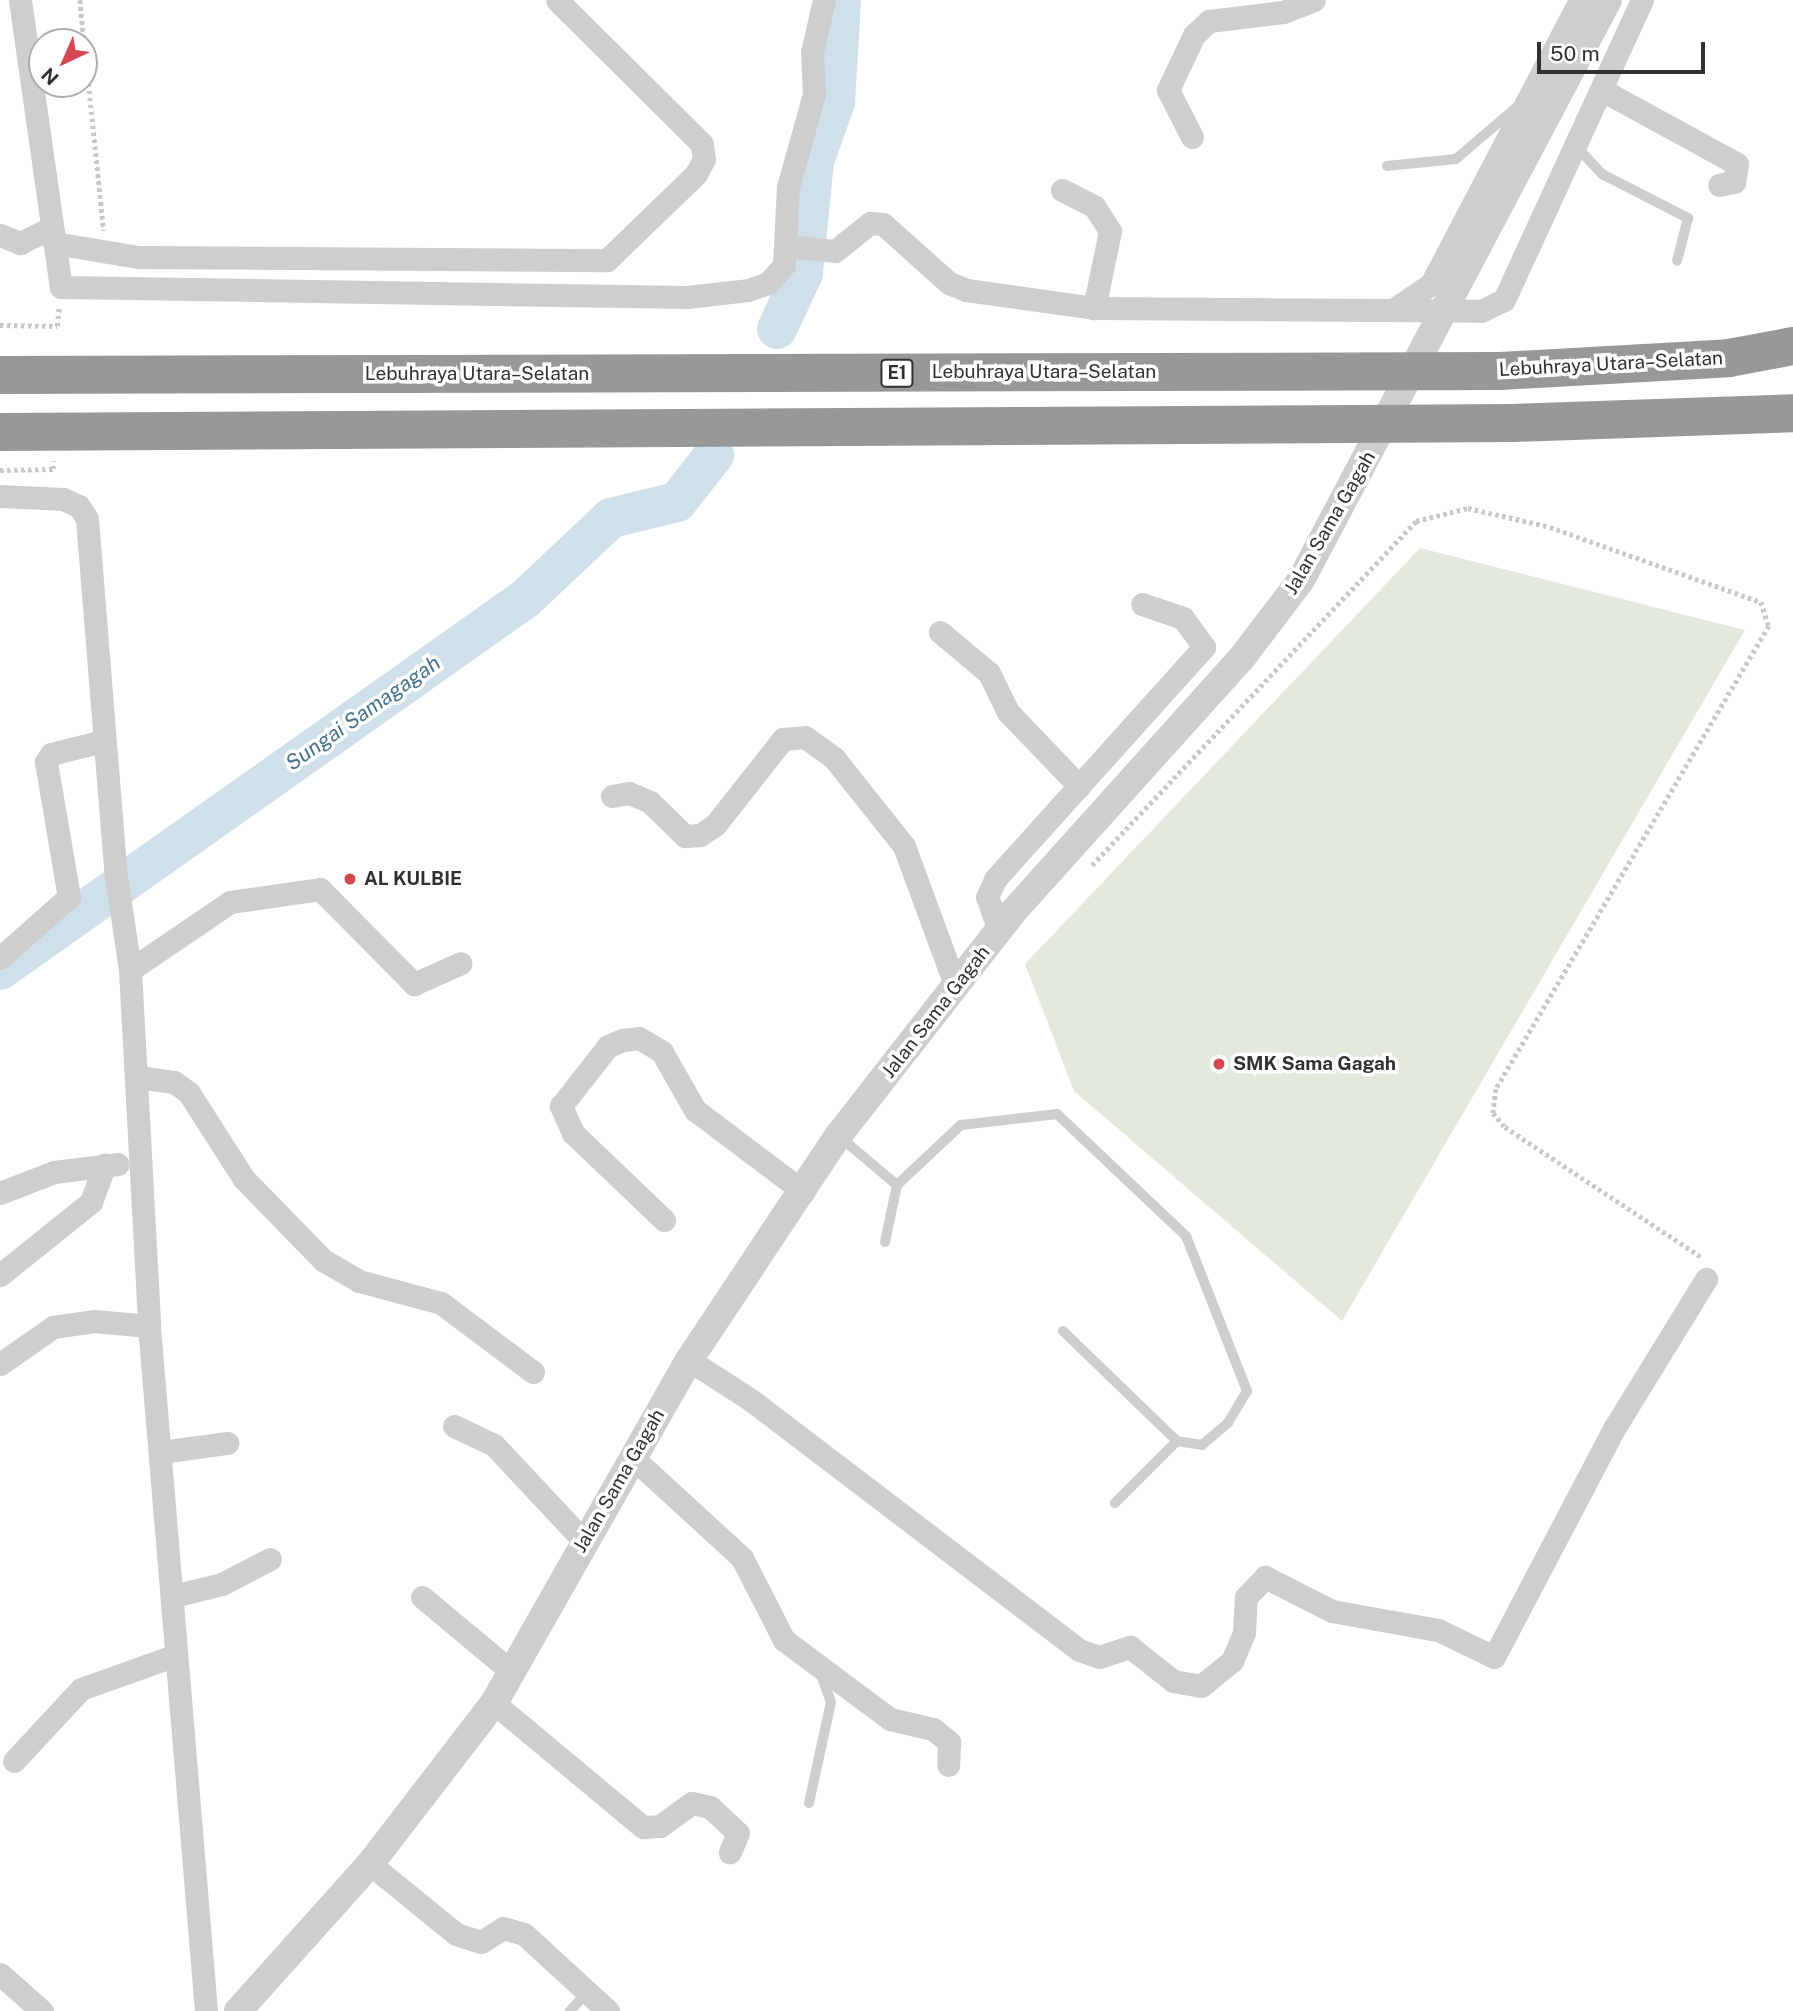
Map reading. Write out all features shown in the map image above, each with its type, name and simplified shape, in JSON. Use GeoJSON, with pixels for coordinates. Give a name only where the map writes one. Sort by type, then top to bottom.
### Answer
{"type":"FeatureCollection","features":[{"type":"Feature","properties":{"kind":"highway","name":"Lebuhraya Utara–Selatan"},"geometry":{"type":"LineString","coordinates":[[0,375],[1500,371],[1729,358],[1793,346]]}},
{"type":"Feature","properties":{"kind":"highway"},"geometry":{"type":"LineString","coordinates":[[0,432],[1499,423],[1793,412]]}},
{"type":"Feature","properties":{"kind":"street"},"geometry":{"type":"LineString","coordinates":[[20,0],[61,287],[673,297],[768,283],[783,265],[790,247],[788,187],[814,94],[812,52],[824,0]]}},
{"type":"Feature","properties":{"kind":"street"},"geometry":{"type":"LineString","coordinates":[[0,235],[20,243],[52,235],[139,257],[607,260],[696,174],[704,159],[702,145],[557,0]]}},
{"type":"Feature","properties":{"kind":"street"},"geometry":{"type":"LineString","coordinates":[[1192,137],[1168,90],[1194,35],[1209,21],[1283,12],[1314,0]]}},
{"type":"Feature","properties":{"kind":"street"},"geometry":{"type":"LineString","coordinates":[[1394,309],[1431,284],[1580,0]]}},
{"type":"Feature","properties":{"kind":"street","name":"Jalan Sama Gagah"},"geometry":{"type":"LineString","coordinates":[[239,2011],[370,1864],[494,1703],[583,1540],[689,1360],[804,1192],[838,1136],[999,930],[1093,821],[1241,659],[1301,580],[1608,0]]}},
{"type":"Feature","properties":{"kind":"street"},"geometry":{"type":"LineString","coordinates":[[790,247],[835,251],[870,223],[883,224],[966,290],[1094,308],[1481,311],[1504,300],[1642,0]]}},
{"type":"Feature","properties":{"kind":"street"},"geometry":{"type":"LineString","coordinates":[[1602,90],[1737,164],[1734,182],[1719,185]]}},
{"type":"Feature","properties":{"kind":"street"},"geometry":{"type":"LineString","coordinates":[[1062,190],[1094,206],[1110,231],[1094,308]]}},
{"type":"Feature","properties":{"kind":"street"},"geometry":{"type":"LineString","coordinates":[[0,496],[63,499],[79,506],[87,519],[103,741],[116,876],[130,970],[138,1077],[149,1326],[173,1596],[173,1656],[206,2011]]}},
{"type":"Feature","properties":{"kind":"street"},"geometry":{"type":"LineString","coordinates":[[999,930],[988,897],[996,878],[1203,647],[1183,618],[1142,604]]}},
{"type":"Feature","properties":{"kind":"street"},"geometry":{"type":"LineString","coordinates":[[940,632],[989,674],[1008,712],[1079,786]]}},
{"type":"Feature","properties":{"kind":"street"},"geometry":{"type":"LineString","coordinates":[[612,796],[629,793],[650,802],[685,836],[700,835],[716,825],[783,739],[805,737],[834,758],[904,846],[956,987]]}},
{"type":"Feature","properties":{"kind":"street"},"geometry":{"type":"LineString","coordinates":[[0,958],[61,905],[72,885],[46,762],[51,754],[103,741]]}},
{"type":"Feature","properties":{"kind":"street"},"geometry":{"type":"LineString","coordinates":[[130,970],[230,902],[320,889],[414,984],[461,962]]}},
{"type":"Feature","properties":{"kind":"street"},"geometry":{"type":"LineString","coordinates":[[664,1220],[573,1133],[561,1107],[608,1046],[623,1040],[639,1038],[662,1052],[695,1110],[804,1192]]}},
{"type":"Feature","properties":{"kind":"street"},"geometry":{"type":"LineString","coordinates":[[138,1077],[174,1082],[189,1093],[244,1179],[323,1261],[359,1281],[441,1303],[533,1371]]}},
{"type":"Feature","properties":{"kind":"street"},"geometry":{"type":"LineString","coordinates":[[0,1193],[54,1172],[105,1164],[140,1164]]}},
{"type":"Feature","properties":{"kind":"street"},"geometry":{"type":"LineString","coordinates":[[0,1275],[91,1202],[105,1164]]}},
{"type":"Feature","properties":{"kind":"street"},"geometry":{"type":"LineString","coordinates":[[689,1360],[751,1400],[1079,1650],[1099,1657],[1130,1647],[1173,1681],[1201,1686],[1232,1661],[1244,1633],[1246,1597],[1265,1577],[1332,1611],[1438,1630],[1484,1658],[1494,1657],[1615,1427],[1706,1279]]}},
{"type":"Feature","properties":{"kind":"street"},"geometry":{"type":"LineString","coordinates":[[0,1364],[53,1327],[94,1321],[149,1326]]}},
{"type":"Feature","properties":{"kind":"street"},"geometry":{"type":"LineString","coordinates":[[454,1426],[494,1445],[583,1540]]}},
{"type":"Feature","properties":{"kind":"street"},"geometry":{"type":"LineString","coordinates":[[161,1452],[227,1443]]}},
{"type":"Feature","properties":{"kind":"street"},"geometry":{"type":"LineString","coordinates":[[633,1458],[742,1558],[784,1640],[820,1671],[890,1718],[933,1729],[949,1742],[948,1765]]}},
{"type":"Feature","properties":{"kind":"street"},"geometry":{"type":"LineString","coordinates":[[173,1596],[222,1584],[270,1559]]}},
{"type":"Feature","properties":{"kind":"street"},"geometry":{"type":"LineString","coordinates":[[422,1597],[512,1672]]}},
{"type":"Feature","properties":{"kind":"street"},"geometry":{"type":"LineString","coordinates":[[14,1761],[81,1689],[173,1656]]}},
{"type":"Feature","properties":{"kind":"street"},"geometry":{"type":"LineString","coordinates":[[494,1703],[643,1826],[660,1826],[692,1803],[710,1807],[738,1833],[730,1852]]}},
{"type":"Feature","properties":{"kind":"street"},"geometry":{"type":"LineString","coordinates":[[370,1864],[456,1934],[481,1942],[503,1928],[524,1934],[608,2011]]}},
{"type":"Feature","properties":{"kind":"street"},"geometry":{"type":"LineString","coordinates":[[0,1974],[42,2011]]}},
{"type":"Feature","properties":{"kind":"lane"},"geometry":{"type":"LineString","coordinates":[[1387,166],[1456,159],[1532,96]]}},
{"type":"Feature","properties":{"kind":"lane"},"geometry":{"type":"LineString","coordinates":[[1576,146],[1602,174],[1688,218],[1677,261]]}},
{"type":"Feature","properties":{"kind":"lane"},"geometry":{"type":"LineString","coordinates":[[0,444],[63,431]]}},
{"type":"Feature","properties":{"kind":"lane"},"geometry":{"type":"LineString","coordinates":[[885,1241],[897,1185],[961,1125],[1057,1114],[1186,1236],[1247,1391],[1228,1423],[1202,1445],[1177,1441],[1063,1331]]}},
{"type":"Feature","properties":{"kind":"lane"},"geometry":{"type":"LineString","coordinates":[[838,1136],[897,1185]]}},
{"type":"Feature","properties":{"kind":"lane"},"geometry":{"type":"LineString","coordinates":[[1115,1503],[1177,1441]]}},
{"type":"Feature","properties":{"kind":"lane"},"geometry":{"type":"LineString","coordinates":[[809,1803],[831,1702],[820,1671]]}},
{"type":"Feature","properties":{"kind":"lane"},"geometry":{"type":"LineString","coordinates":[[570,2011],[587,1992]]}},
{"type":"Feature","properties":{"kind":"path"},"geometry":{"type":"LineString","coordinates":[[80,0],[104,249]]}},
{"type":"Feature","properties":{"kind":"path"},"geometry":{"type":"LineString","coordinates":[[0,325],[57,326]]}},
{"type":"Feature","properties":{"kind":"path"},"geometry":{"type":"LineString","coordinates":[[0,470],[53,470]]}},
{"type":"Feature","properties":{"kind":"path"},"geometry":{"type":"LineString","coordinates":[[1082,876],[1416,522],[1468,508],[1538,524],[1761,602],[1769,626],[1496,1089],[1493,1112],[1506,1127],[1692,1248],[1705,1260],[1706,1279]]}},
{"type":"Feature","properties":{"kind":"shaded area"},"geometry":{"type":"Polygon","coordinates":[[[1420,548],[1745,630],[1342,1321],[1074,1091],[1025,964],[1420,548]]]}},
{"type":"Feature","properties":{"kind":"waterway","name":"Sungai Samagagah"},"geometry":{"type":"LineString","coordinates":[[777,329],[803,273],[814,161],[835,102],[841,0]]}},
{"type":"Feature","properties":{"kind":"waterway","name":"Sungai Samagagah"},"geometry":{"type":"LineString","coordinates":[[0,970],[525,599],[611,518],[677,502],[714,455]]}},
{"type":"Feature","properties":{"kind":"place","name":"AL KULBIE"},"geometry":{"type":"Point","coordinates":[350,879]}},
{"type":"Feature","properties":{"kind":"place","name":"SMK Sama Gagah"},"geometry":{"type":"Point","coordinates":[1219,1064]}}]}
